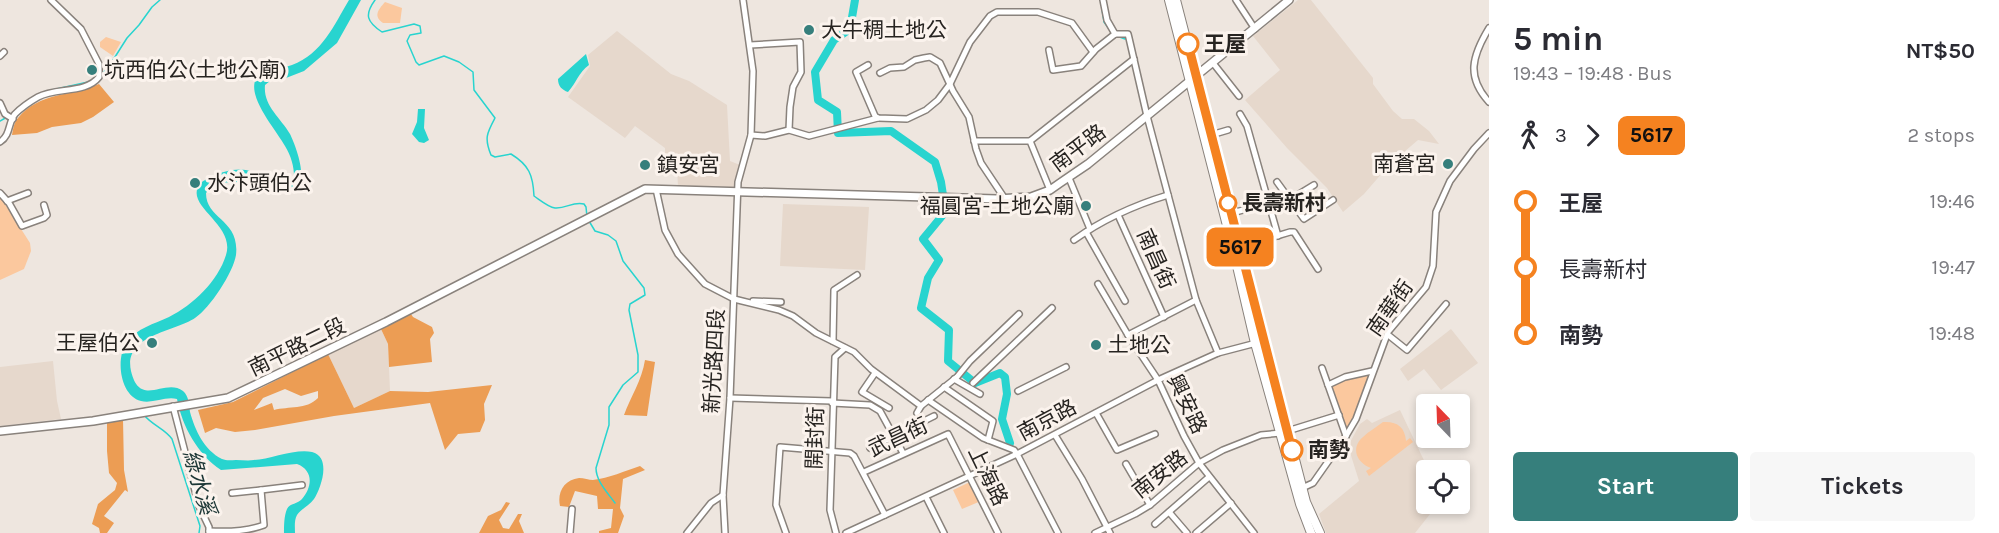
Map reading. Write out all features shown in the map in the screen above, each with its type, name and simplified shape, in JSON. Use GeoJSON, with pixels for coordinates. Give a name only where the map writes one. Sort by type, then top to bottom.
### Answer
{"type":"FeatureCollection","features":[{"type":"Feature","properties":{"kind":"main road"},"geometry":{"type":"LineString","coordinates":[[1169,0],[1311,533]]}},
{"type":"Feature","properties":{"kind":"main road"},"geometry":{"type":"LineString","coordinates":[[1176,0],[1211,135],[1227,214],[1240,247],[1260,342]]}},
{"type":"Feature","properties":{"kind":"main road"},"geometry":{"type":"LineString","coordinates":[[1299,489],[1320,533]]}},
{"type":"Feature","properties":{"kind":"street"},"geometry":{"type":"LineString","coordinates":[[9,117],[38,97],[50,92],[86,86],[94,83],[100,75],[99,64],[81,29],[51,0]]}},
{"type":"Feature","properties":{"kind":"street","name":"新光路四段"},"geometry":{"type":"LineString","coordinates":[[725,533],[723,495],[730,398],[738,182],[751,135],[753,71],[743,0]]}},
{"type":"Feature","properties":{"kind":"street"},"geometry":{"type":"LineString","coordinates":[[1103,0],[1107,20],[1115,34]]}},
{"type":"Feature","properties":{"kind":"street"},"geometry":{"type":"LineString","coordinates":[[1236,0],[1255,29]]}},
{"type":"Feature","properties":{"kind":"street","name":"南平路"},"geometry":{"type":"LineString","coordinates":[[738,191],[1005,199],[1031,197],[1050,190],[1069,178],[1289,0]]}},
{"type":"Feature","properties":{"kind":"street"},"geometry":{"type":"LineString","coordinates":[[751,135],[765,136],[789,130],[809,136],[878,118],[907,119],[915,116],[938,100],[950,84],[970,42],[990,16],[997,12],[1042,13],[1072,23],[1093,52]]}},
{"type":"Feature","properties":{"kind":"street"},"geometry":{"type":"LineString","coordinates":[[1489,28],[1475,61],[1473,74],[1479,90],[1489,102]]}},
{"type":"Feature","properties":{"kind":"street"},"geometry":{"type":"LineString","coordinates":[[1049,50],[1053,70],[1081,66],[1093,52],[1115,34],[1128,34],[1147,116],[1196,300],[1218,353]]}},
{"type":"Feature","properties":{"kind":"street"},"geometry":{"type":"LineString","coordinates":[[750,45],[800,42],[801,72],[793,87],[789,130]]}},
{"type":"Feature","properties":{"kind":"street"},"geometry":{"type":"LineString","coordinates":[[880,73],[930,57],[940,63],[969,117],[981,163],[1005,199]]}},
{"type":"Feature","properties":{"kind":"street"},"geometry":{"type":"LineString","coordinates":[[974,141],[1030,141],[1134,59]]}},
{"type":"Feature","properties":{"kind":"street"},"geometry":{"type":"LineString","coordinates":[[1213,63],[1239,96]]}},
{"type":"Feature","properties":{"kind":"street"},"geometry":{"type":"LineString","coordinates":[[868,65],[856,72],[878,118]]}},
{"type":"Feature","properties":{"kind":"street"},"geometry":{"type":"LineString","coordinates":[[0,103],[9,117],[7,136],[0,141]]}},
{"type":"Feature","properties":{"kind":"street"},"geometry":{"type":"LineString","coordinates":[[1240,114],[1247,126],[1278,236]]}},
{"type":"Feature","properties":{"kind":"street"},"geometry":{"type":"LineString","coordinates":[[1211,135],[1228,130]]}},
{"type":"Feature","properties":{"kind":"street","name":"南華街"},"geometry":{"type":"LineString","coordinates":[[1299,489],[1313,483],[1347,436],[1356,418],[1387,334],[1401,314],[1426,287],[1433,266],[1436,212],[1450,181],[1474,149],[1489,134]]}},
{"type":"Feature","properties":{"kind":"street"},"geometry":{"type":"LineString","coordinates":[[1030,141],[1050,190]]}},
{"type":"Feature","properties":{"kind":"street"},"geometry":{"type":"LineString","coordinates":[[1069,178],[1088,230],[1125,301]]}},
{"type":"Feature","properties":{"kind":"street"},"geometry":{"type":"LineString","coordinates":[[1277,182],[1304,219],[1333,200]]}},
{"type":"Feature","properties":{"kind":"street"},"geometry":{"type":"LineString","coordinates":[[1227,214],[1288,199],[1314,185]]}},
{"type":"Feature","properties":{"kind":"street","name":"南平路二段"},"geometry":{"type":"LineString","coordinates":[[0,431],[93,421],[228,398],[386,322],[645,189],[738,191]]}},
{"type":"Feature","properties":{"kind":"street"},"geometry":{"type":"LineString","coordinates":[[656,189],[665,230],[678,254],[705,284],[734,299],[779,310],[793,316],[816,333],[854,352],[875,373],[921,406]]}},
{"type":"Feature","properties":{"kind":"street"},"geometry":{"type":"LineString","coordinates":[[0,193],[22,226],[44,218],[47,215],[44,205]]}},
{"type":"Feature","properties":{"kind":"street"},"geometry":{"type":"LineString","coordinates":[[7,201],[28,193]]}},
{"type":"Feature","properties":{"kind":"street"},"geometry":{"type":"LineString","coordinates":[[1074,240],[1118,215],[1168,195]]}},
{"type":"Feature","properties":{"kind":"street","name":"南昌街"},"geometry":{"type":"LineString","coordinates":[[1118,215],[1164,317]]}},
{"type":"Feature","properties":{"kind":"street"},"geometry":{"type":"LineString","coordinates":[[1240,247],[1294,232],[1318,269]]}},
{"type":"Feature","properties":{"kind":"street"},"geometry":{"type":"LineString","coordinates":[[833,341],[834,290],[857,274]]}},
{"type":"Feature","properties":{"kind":"street","name":"興安路"},"geometry":{"type":"LineString","coordinates":[[1098,284],[1158,380],[1199,463],[1254,533]]}},
{"type":"Feature","properties":{"kind":"street"},"geometry":{"type":"LineString","coordinates":[[1128,335],[1196,300]]}},
{"type":"Feature","properties":{"kind":"street"},"geometry":{"type":"LineString","coordinates":[[744,301],[781,302]]}},
{"type":"Feature","properties":{"kind":"street"},"geometry":{"type":"LineString","coordinates":[[1387,334],[1407,350],[1446,304]]}},
{"type":"Feature","properties":{"kind":"street"},"geometry":{"type":"LineString","coordinates":[[973,383],[1052,308]]}},
{"type":"Feature","properties":{"kind":"street"},"geometry":{"type":"LineString","coordinates":[[917,413],[921,406],[956,378],[1019,314]]}},
{"type":"Feature","properties":{"kind":"street","name":"南京路"},"geometry":{"type":"LineString","coordinates":[[846,533],[1017,454],[1158,380],[1218,353],[1260,342]]}},
{"type":"Feature","properties":{"kind":"street","name":"開封街"},"geometry":{"type":"LineString","coordinates":[[836,533],[830,510],[832,402],[836,357],[845,348]]}},
{"type":"Feature","properties":{"kind":"street"},"geometry":{"type":"LineString","coordinates":[[1018,391],[1066,367]]}},
{"type":"Feature","properties":{"kind":"street"},"geometry":{"type":"LineString","coordinates":[[1322,368],[1347,436]]}},
{"type":"Feature","properties":{"kind":"street"},"geometry":{"type":"LineString","coordinates":[[1328,386],[1345,377],[1372,371]]}},
{"type":"Feature","properties":{"kind":"street"},"geometry":{"type":"LineString","coordinates":[[875,373],[862,392],[889,408]]}},
{"type":"Feature","properties":{"kind":"street"},"geometry":{"type":"LineString","coordinates":[[956,378],[980,394]]}},
{"type":"Feature","properties":{"kind":"street"},"geometry":{"type":"LineString","coordinates":[[944,387],[993,421],[988,440]]}},
{"type":"Feature","properties":{"kind":"street"},"geometry":{"type":"LineString","coordinates":[[730,398],[870,405],[884,417],[903,453]]}},
{"type":"Feature","properties":{"kind":"street"},"geometry":{"type":"LineString","coordinates":[[928,400],[988,440],[1014,450],[1058,533]]}},
{"type":"Feature","properties":{"kind":"street"},"geometry":{"type":"LineString","coordinates":[[176,406],[199,506],[209,532],[264,525],[261,490]]}},
{"type":"Feature","properties":{"kind":"street"},"geometry":{"type":"LineString","coordinates":[[1096,413],[1117,450],[1155,434]]}},
{"type":"Feature","properties":{"kind":"street","name":"南安路"},"geometry":{"type":"LineString","coordinates":[[1095,533],[1150,505],[1199,463],[1223,450],[1261,435],[1284,431],[1339,415]]}},
{"type":"Feature","properties":{"kind":"street"},"geometry":{"type":"LineString","coordinates":[[870,448],[934,416]]}},
{"type":"Feature","properties":{"kind":"street","name":"武昌街"},"geometry":{"type":"LineString","coordinates":[[864,472],[948,434]]}},
{"type":"Feature","properties":{"kind":"street","name":"上海路"},"geometry":{"type":"LineString","coordinates":[[948,434],[998,533]]}},
{"type":"Feature","properties":{"kind":"street"},"geometry":{"type":"LineString","coordinates":[[1055,435],[1082,479],[1110,533]]}},
{"type":"Feature","properties":{"kind":"street"},"geometry":{"type":"LineString","coordinates":[[786,533],[776,505],[780,447],[850,453],[856,458],[864,472],[885,515]]}},
{"type":"Feature","properties":{"kind":"street"},"geometry":{"type":"LineString","coordinates":[[1126,464],[1150,505]]}},
{"type":"Feature","properties":{"kind":"street"},"geometry":{"type":"LineString","coordinates":[[1155,524],[1209,477]]}},
{"type":"Feature","properties":{"kind":"street"},"geometry":{"type":"LineString","coordinates":[[232,493],[302,485]]}},
{"type":"Feature","properties":{"kind":"street"},"geometry":{"type":"LineString","coordinates":[[687,533],[711,503],[723,495]]}},
{"type":"Feature","properties":{"kind":"street"},"geometry":{"type":"LineString","coordinates":[[926,497],[944,533]]}},
{"type":"Feature","properties":{"kind":"street"},"geometry":{"type":"LineString","coordinates":[[1196,533],[1231,502]]}},
{"type":"Feature","properties":{"kind":"street"},"geometry":{"type":"LineString","coordinates":[[570,533],[572,509]]}},
{"type":"Feature","properties":{"kind":"street"},"geometry":{"type":"LineString","coordinates":[[1169,512],[1187,533]]}},
{"type":"Feature","properties":{"kind":"shaded area"},"geometry":{"type":"Polygon","coordinates":[[[1298,0],[1311,0],[1373,78],[1373,84],[1393,111],[1402,119],[1414,119],[1429,131],[1439,144],[1418,140],[1390,164],[1364,194],[1343,212],[1327,188],[1287,148],[1245,100],[1280,70],[1253,36],[1298,0]]]}},
{"type":"Feature","properties":{"kind":"shaded area"},"geometry":{"type":"Polygon","coordinates":[[[385,2],[402,8],[400,23],[383,23],[378,18],[379,10],[385,2]]]}},
{"type":"Feature","properties":{"kind":"shaded area"},"geometry":{"type":"Polygon","coordinates":[[[617,31],[671,74],[689,81],[727,105],[730,161],[740,165],[734,188],[678,186],[677,169],[665,167],[665,148],[635,126],[625,138],[568,97],[590,66],[588,55],[617,31]]]}},
{"type":"Feature","properties":{"kind":"shaded area"},"geometry":{"type":"Polygon","coordinates":[[[106,37],[121,42],[113,56],[100,47],[100,42],[106,37]]]}},
{"type":"Feature","properties":{"kind":"shaded area"},"geometry":{"type":"Polygon","coordinates":[[[99,84],[114,102],[93,117],[81,123],[52,127],[37,133],[12,135],[17,120],[36,103],[99,84]]]}},
{"type":"Feature","properties":{"kind":"shaded area"},"geometry":{"type":"Polygon","coordinates":[[[0,196],[30,243],[31,251],[24,269],[0,280],[0,196]]]}},
{"type":"Feature","properties":{"kind":"shaded area"},"geometry":{"type":"Polygon","coordinates":[[[783,204],[869,207],[865,270],[780,266],[783,204]]]}},
{"type":"Feature","properties":{"kind":"shaded area"},"geometry":{"type":"Polygon","coordinates":[[[411,314],[432,327],[434,333],[430,339],[432,362],[389,367],[388,344],[381,329],[411,314]]]}},
{"type":"Feature","properties":{"kind":"shaded area"},"geometry":{"type":"Polygon","coordinates":[[[381,329],[388,344],[390,391],[354,408],[328,354],[381,329]]]}},
{"type":"Feature","properties":{"kind":"shaded area"},"geometry":{"type":"Polygon","coordinates":[[[1451,329],[1478,363],[1441,390],[1424,369],[1408,381],[1400,369],[1451,329]]]}},
{"type":"Feature","properties":{"kind":"shaded area"},"geometry":{"type":"Polygon","coordinates":[[[328,354],[354,408],[390,391],[428,392],[492,385],[484,404],[485,420],[480,432],[458,434],[445,450],[430,403],[255,430],[235,432],[216,428],[205,433],[198,410],[233,402],[328,354]],[[285,389],[263,398],[254,410],[272,403],[274,410],[303,406],[318,398],[318,391],[301,396],[285,389]]]}},
{"type":"Feature","properties":{"kind":"shaded area"},"geometry":{"type":"Polygon","coordinates":[[[645,360],[655,362],[647,416],[624,415],[639,381],[645,360]]]}},
{"type":"Feature","properties":{"kind":"shaded area"},"geometry":{"type":"Polygon","coordinates":[[[53,361],[61,419],[0,426],[0,367],[53,361]]]}},
{"type":"Feature","properties":{"kind":"shaded area"},"geometry":{"type":"Polygon","coordinates":[[[1372,371],[1346,436],[1328,385],[1372,371]]]}},
{"type":"Feature","properties":{"kind":"shaded area"},"geometry":{"type":"Polygon","coordinates":[[[1400,410],[1416,448],[1424,460],[1416,460],[1416,514],[1430,514],[1415,533],[1326,533],[1319,514],[1359,481],[1348,446],[1360,424],[1367,419],[1372,423],[1400,410]]]}},
{"type":"Feature","properties":{"kind":"shaded area"},"geometry":{"type":"Polygon","coordinates":[[[123,419],[124,470],[128,492],[125,490],[104,516],[114,523],[107,533],[100,533],[99,528],[92,524],[98,504],[115,490],[117,483],[109,473],[107,422],[123,419]]]}},
{"type":"Feature","properties":{"kind":"shaded area"},"geometry":{"type":"Polygon","coordinates":[[[1383,422],[1399,426],[1404,432],[1406,441],[1410,438],[1413,442],[1369,476],[1366,471],[1371,468],[1359,459],[1357,446],[1365,435],[1383,422]]]}},
{"type":"Feature","properties":{"kind":"shaded area"},"geometry":{"type":"Polygon","coordinates":[[[640,466],[645,470],[623,479],[620,508],[624,516],[618,533],[599,533],[599,531],[611,528],[613,509],[598,509],[597,496],[575,491],[569,507],[560,506],[561,492],[569,481],[579,478],[599,479],[640,466]]]}},
{"type":"Feature","properties":{"kind":"shaded area"},"geometry":{"type":"Polygon","coordinates":[[[972,481],[981,501],[962,509],[953,490],[972,481]]]}},
{"type":"Feature","properties":{"kind":"shaded area"},"geometry":{"type":"Polygon","coordinates":[[[506,502],[510,503],[499,520],[503,528],[509,529],[518,514],[522,514],[519,521],[524,533],[479,533],[488,516],[501,510],[506,502]]]}},
{"type":"Feature","properties":{"kind":"water"},"geometry":{"type":"Polygon","coordinates":[[[349,0],[361,0],[337,43],[304,71],[270,81],[265,85],[269,105],[290,134],[297,151],[301,166],[299,184],[294,189],[283,193],[233,182],[215,186],[206,193],[211,209],[228,227],[236,243],[236,255],[226,280],[214,298],[195,318],[142,342],[131,359],[131,371],[140,388],[154,390],[169,387],[185,393],[192,419],[201,439],[222,459],[252,460],[299,451],[318,455],[322,460],[323,473],[317,494],[297,515],[295,533],[284,533],[287,509],[300,501],[308,489],[310,479],[306,470],[297,464],[221,470],[205,456],[192,439],[177,399],[141,401],[128,392],[122,376],[121,357],[131,337],[187,306],[211,283],[222,265],[227,244],[224,234],[198,200],[197,192],[201,183],[219,174],[237,170],[246,170],[282,180],[294,177],[289,154],[258,103],[255,81],[261,73],[292,65],[311,54],[326,38],[349,0]]]}},
{"type":"Feature","properties":{"kind":"water"},"geometry":{"type":"Polygon","coordinates":[[[586,54],[589,65],[582,71],[568,92],[564,90],[558,79],[586,54]]]}},
{"type":"Feature","properties":{"kind":"water"},"geometry":{"type":"Polygon","coordinates":[[[418,109],[425,109],[424,128],[429,140],[424,143],[419,142],[412,134],[417,122],[418,109]]]}},
{"type":"Feature","properties":{"kind":"waterway"},"geometry":{"type":"LineString","coordinates":[[102,74],[127,38],[160,0]]}},
{"type":"Feature","properties":{"kind":"waterway"},"geometry":{"type":"LineString","coordinates":[[375,0],[368,14],[373,25],[382,32],[414,24],[420,26],[421,33],[410,35],[407,41],[419,65],[444,56],[459,62],[473,72],[474,90],[495,118],[487,136],[491,155],[495,157],[511,154],[529,171],[534,196],[555,208],[584,204],[587,217]]}},
{"type":"Feature","properties":{"kind":"waterway"},"geometry":{"type":"LineString","coordinates":[[855,0],[850,29],[834,40],[815,72],[818,100],[837,112],[838,133],[891,131],[935,162],[945,208],[942,216],[923,239],[939,260],[928,278],[921,308],[949,330],[948,361],[975,383],[1000,373],[1005,377],[1007,394],[1002,419],[1010,443]]}},
{"type":"Feature","properties":{"kind":"waterway"},"geometry":{"type":"LineString","coordinates":[[1102,9],[1104,22],[1113,34]]}},
{"type":"Feature","properties":{"kind":"waterway"},"geometry":{"type":"LineString","coordinates":[[1117,36],[1125,39]]}},
{"type":"Feature","properties":{"kind":"waterway"},"geometry":{"type":"LineString","coordinates":[[43,92],[88,82]]}},
{"type":"Feature","properties":{"kind":"waterway"},"geometry":{"type":"LineString","coordinates":[[0,121],[7,117]]}},
{"type":"Feature","properties":{"kind":"waterway"},"geometry":{"type":"LineString","coordinates":[[589,221],[595,231],[608,235],[616,241],[623,261],[644,288],[645,295],[630,304],[629,310],[638,355],[638,372],[623,385],[609,407],[609,425],[596,468],[600,482],[615,503]]}},
{"type":"Feature","properties":{"kind":"waterway","name":"綠水溪"},"geometry":{"type":"LineString","coordinates":[[144,415],[172,439],[200,526],[199,533]]}},
{"type":"Feature","properties":{"kind":"bus line","name":"5617"},"geometry":{"type":"LineString","coordinates":[[1188,44],[1292,450]]}},
{"type":"Feature","properties":{"kind":"place","name":"大牛稠土地公"},"geometry":{"type":"Point","coordinates":[809,30]}},
{"type":"Feature","properties":{"kind":"place","name":"王屋"},"geometry":{"type":"Point","coordinates":[1188,44]}},
{"type":"Feature","properties":{"kind":"place","name":"坑西伯公(土地公廟)"},"geometry":{"type":"Point","coordinates":[92,70]}},
{"type":"Feature","properties":{"kind":"place","name":"南蒼宮"},"geometry":{"type":"Point","coordinates":[1448,164]}},
{"type":"Feature","properties":{"kind":"place","name":"鎮安宮"},"geometry":{"type":"Point","coordinates":[645,165]}},
{"type":"Feature","properties":{"kind":"place","name":"水汴頭伯公"},"geometry":{"type":"Point","coordinates":[195,183]}},
{"type":"Feature","properties":{"kind":"place","name":"長壽新村"},"geometry":{"type":"Point","coordinates":[1228,203]}},
{"type":"Feature","properties":{"kind":"place","name":"福圓宮-土地公廟"},"geometry":{"type":"Point","coordinates":[1086,206]}},
{"type":"Feature","properties":{"kind":"place","name":"王屋伯公"},"geometry":{"type":"Point","coordinates":[152,343]}},
{"type":"Feature","properties":{"kind":"place","name":"土地公"},"geometry":{"type":"Point","coordinates":[1096,345]}},
{"type":"Feature","properties":{"kind":"place","name":"南勢"},"geometry":{"type":"Point","coordinates":[1292,450]}}]}
